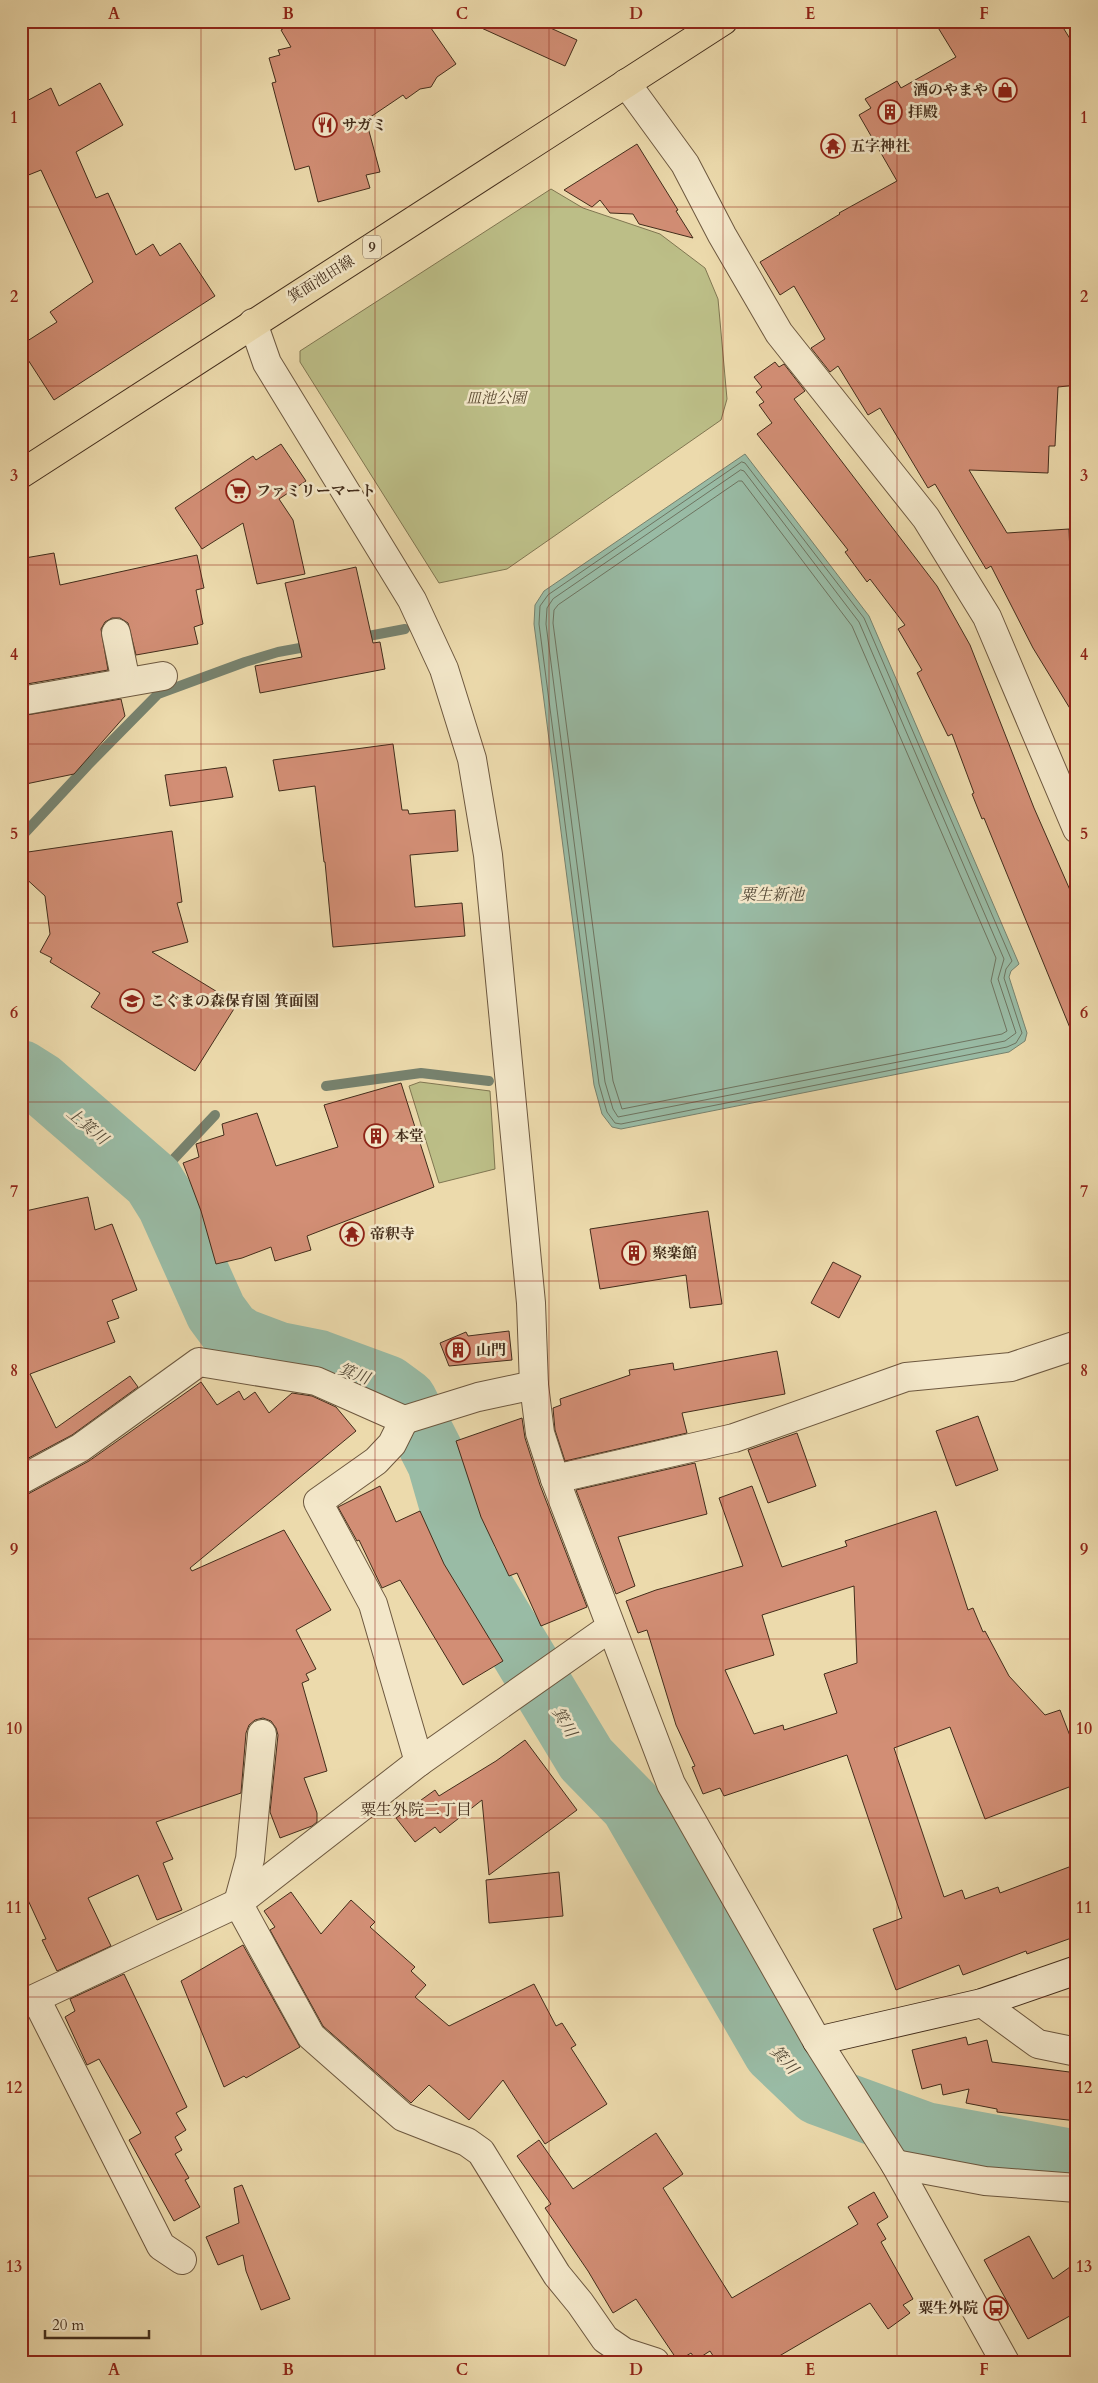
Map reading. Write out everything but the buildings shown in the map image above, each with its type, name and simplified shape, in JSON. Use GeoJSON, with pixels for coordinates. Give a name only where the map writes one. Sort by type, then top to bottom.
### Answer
{"type":"FeatureCollection","features":[{"type":"Feature","properties":{"kind":"main road","name":"箕面池田線"},"geometry":{"type":"LineString","coordinates":[[21,474],[723,21]]}},
{"type":"Feature","properties":{"kind":"street"},"geometry":{"type":"LineString","coordinates":[[626,83],[684,164],[722,235],[779,333],[926,518],[987,617],[1077,829]]}},
{"type":"Feature","properties":{"kind":"street"},"geometry":{"type":"LineString","coordinates":[[253,323],[267,363],[412,600],[444,669],[472,759],[488,855],[531,1303],[534,1385],[540,1434],[555,1479],[671,1784],[816,2041],[837,2070],[896,2164],[1005,2362]]}},
{"type":"Feature","properties":{"kind":"street"},"geometry":{"type":"LineString","coordinates":[[116,633],[126,682]]}},
{"type":"Feature","properties":{"kind":"street"},"geometry":{"type":"LineString","coordinates":[[21,701],[163,676]]}},
{"type":"Feature","properties":{"kind":"street"},"geometry":{"type":"LineString","coordinates":[[555,1479],[734,1438],[906,1377],[1011,1367],[1077,1345]]}},
{"type":"Feature","properties":{"kind":"street"},"geometry":{"type":"LineString","coordinates":[[21,1480],[80,1448],[199,1362],[316,1381],[405,1419],[435,1409],[534,1385]]}},
{"type":"Feature","properties":{"kind":"street"},"geometry":{"type":"LineString","coordinates":[[405,1419],[392,1444],[376,1461],[318,1502],[373,1604],[419,1762]]}},
{"type":"Feature","properties":{"kind":"street"},"geometry":{"type":"LineString","coordinates":[[182,2260],[161,2246],[29,2002],[238,1903],[419,1762],[611,1627]]}},
{"type":"Feature","properties":{"kind":"street"},"geometry":{"type":"LineString","coordinates":[[262,1734],[250,1859],[238,1903],[311,2036],[403,2117],[467,2142],[481,2152],[557,2275],[580,2303],[605,2339],[624,2352],[655,2362]]}},
{"type":"Feature","properties":{"kind":"street"},"geometry":{"type":"LineString","coordinates":[[816,2041],[982,2003],[1077,1970]]}},
{"type":"Feature","properties":{"kind":"street"},"geometry":{"type":"LineString","coordinates":[[982,2003],[1038,2044],[1077,2052]]}},
{"type":"Feature","properties":{"kind":"street"},"geometry":{"type":"LineString","coordinates":[[896,2164],[985,2181],[1077,2188]]}},
{"type":"Feature","properties":{"kind":"green space","name":"皿池公園"},"geometry":{"type":"Polygon","coordinates":[[[551,189],[583,208],[660,234],[705,268],[718,299],[727,399],[721,420],[507,569],[439,583],[300,362],[300,351],[551,189]]]}},
{"type":"Feature","properties":{"kind":"green space"},"geometry":{"type":"Polygon","coordinates":[[[420,1082],[490,1091],[495,1169],[439,1183],[409,1086],[420,1082]]]}},
{"type":"Feature","properties":{"kind":"water","name":"粟生新池"},"geometry":{"type":"Polygon","coordinates":[[[745,454],[869,616],[1019,964],[1011,971],[1009,977],[1027,1033],[1025,1041],[1009,1052],[621,1129],[612,1127],[602,1114],[594,1085],[534,624],[535,605],[544,591],[745,454]]]}},
{"type":"Feature","properties":{"kind":"waterway"},"geometry":{"type":"LineString","coordinates":[[358,638],[405,629]]}},
{"type":"Feature","properties":{"kind":"waterway"},"geometry":{"type":"LineString","coordinates":[[21,837],[158,694],[245,662],[278,652],[311,646]]}},
{"type":"Feature","properties":{"kind":"waterway","name":"箕川"},"geometry":{"type":"LineString","coordinates":[[21,1071],[40,1083],[153,1181],[168,1205],[216,1312],[230,1331],[242,1339],[279,1353],[319,1361],[387,1386],[406,1400],[438,1463],[466,1560],[586,1759],[631,1805],[774,2052],[818,2094],[925,2133],[1077,2161]]}},
{"type":"Feature","properties":{"kind":"waterway"},"geometry":{"type":"LineString","coordinates":[[326,1086],[421,1073],[489,1081]]}},
{"type":"Feature","properties":{"kind":"waterway"},"geometry":{"type":"LineString","coordinates":[[153,1181],[215,1115]]}},
{"type":"Feature","properties":{"kind":"place","name":"酒のやまや"},"geometry":{"type":"Point","coordinates":[1005,90]}},
{"type":"Feature","properties":{"kind":"place","name":"拝殿"},"geometry":{"type":"Point","coordinates":[890,112]}},
{"type":"Feature","properties":{"kind":"place","name":"サガミ"},"geometry":{"type":"Point","coordinates":[325,125]}},
{"type":"Feature","properties":{"kind":"place","name":"五字神社"},"geometry":{"type":"Point","coordinates":[833,146]}},
{"type":"Feature","properties":{"kind":"place","name":"ファミリーマート"},"geometry":{"type":"Point","coordinates":[238,491]}},
{"type":"Feature","properties":{"kind":"place","name":"こぐまの森保育園 箕面園"},"geometry":{"type":"Point","coordinates":[132,1001]}},
{"type":"Feature","properties":{"kind":"place","name":"本堂"},"geometry":{"type":"Point","coordinates":[376,1136]}},
{"type":"Feature","properties":{"kind":"place","name":"帝釈寺"},"geometry":{"type":"Point","coordinates":[352,1234]}},
{"type":"Feature","properties":{"kind":"place","name":"聚楽館"},"geometry":{"type":"Point","coordinates":[634,1253]}},
{"type":"Feature","properties":{"kind":"place","name":"山門"},"geometry":{"type":"Point","coordinates":[458,1350]}},
{"type":"Feature","properties":{"kind":"place","name":"粟生外院"},"geometry":{"type":"Point","coordinates":[996,2308]}},
{"type":"Feature","properties":{"kind":"district","name":"粟生外院二丁目"},"geometry":{"type":"Point","coordinates":[416,1810]}},
{"type":"Feature","properties":{"kind":"water label","name":"上箕川"},"geometry":{"type":"Point","coordinates":[87,1126]}}]}
